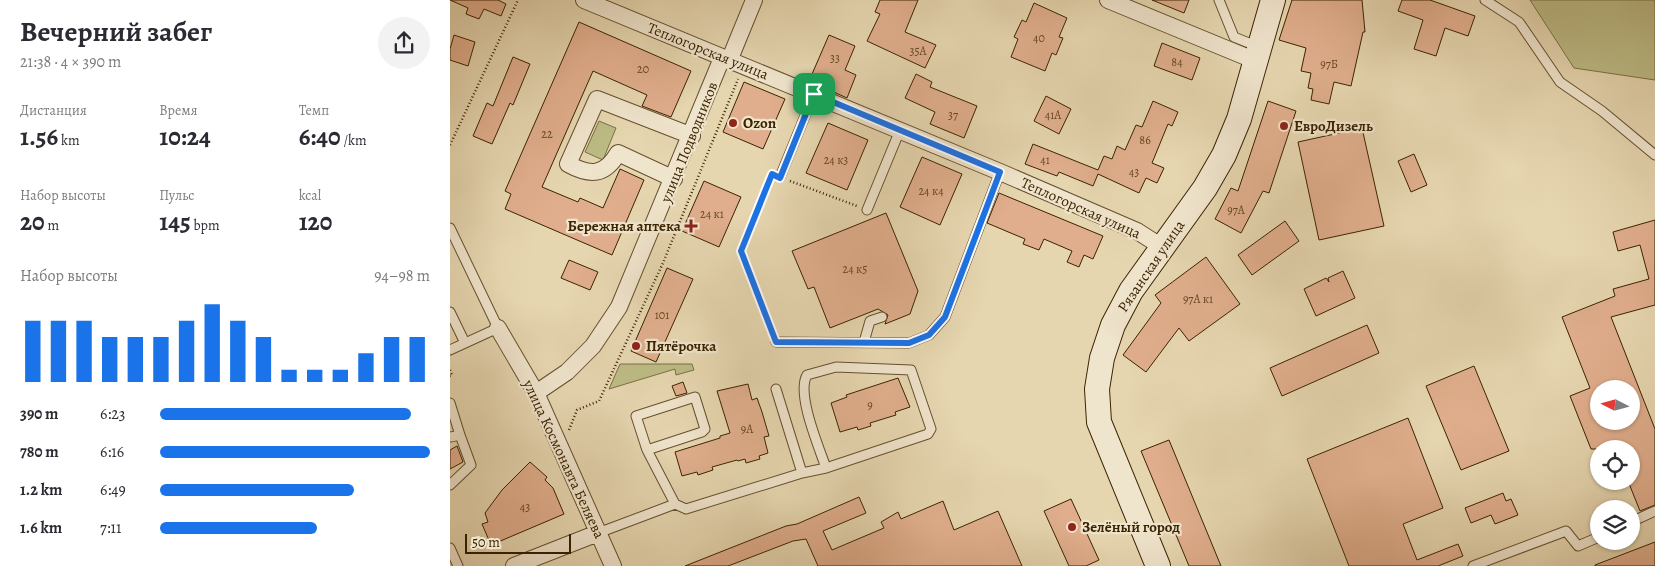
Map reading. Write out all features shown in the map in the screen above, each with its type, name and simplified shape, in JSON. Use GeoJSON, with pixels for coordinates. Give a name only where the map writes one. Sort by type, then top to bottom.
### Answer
{"type":"FeatureCollection","features":[{"type":"Feature","properties":{"kind":"main road","name":"Рязанская улица"},"geometry":{"type":"LineString","coordinates":[[1158,566],[1099,422],[1097,388],[1102,358],[1113,325],[1131,291],[1205,188],[1224,155],[1239,120],[1273,0]]}},
{"type":"Feature","properties":{"kind":"street","name":"Теплогорская улица"},"geometry":{"type":"LineString","coordinates":[[584,0],[1000,172],[1137,231],[1162,247]]}},
{"type":"Feature","properties":{"kind":"street","name":"улица Подводников"},"geometry":{"type":"LineString","coordinates":[[536,393],[567,372],[593,346],[620,307],[692,136],[731,62],[754,0]]}},
{"type":"Feature","properties":{"kind":"street"},"geometry":{"type":"LineString","coordinates":[[1108,0],[1258,54]]}},
{"type":"Feature","properties":{"kind":"street"},"geometry":{"type":"LineString","coordinates":[[674,178],[618,153],[611,165],[597,172],[583,172],[568,164],[597,99],[692,136]]}},
{"type":"Feature","properties":{"kind":"street","name":"улица Космонавта Беляева"},"geometry":{"type":"LineString","coordinates":[[498,328],[536,393],[613,566]]}},
{"type":"Feature","properties":{"kind":"street"},"geometry":{"type":"LineString","coordinates":[[514,566],[598,533]]}},
{"type":"Feature","properties":{"kind":"lane"},"geometry":{"type":"LineString","coordinates":[[1219,0],[1234,37],[1258,54]]}},
{"type":"Feature","properties":{"kind":"lane"},"geometry":{"type":"LineString","coordinates":[[1485,0],[1519,22],[1560,82],[1602,111],[1655,155]]}},
{"type":"Feature","properties":{"kind":"lane"},"geometry":{"type":"LineString","coordinates":[[780,178],[814,94]]}},
{"type":"Feature","properties":{"kind":"lane"},"geometry":{"type":"LineString","coordinates":[[867,210],[900,130]]}},
{"type":"Feature","properties":{"kind":"lane"},"geometry":{"type":"LineString","coordinates":[[776,342],[909,343],[920,341],[937,329],[945,317],[1000,172]]}},
{"type":"Feature","properties":{"kind":"lane"},"geometry":{"type":"LineString","coordinates":[[450,228],[498,328],[450,350]]}},
{"type":"Feature","properties":{"kind":"lane"},"geometry":{"type":"LineString","coordinates":[[450,312],[465,343]]}},
{"type":"Feature","properties":{"kind":"lane"},"geometry":{"type":"LineString","coordinates":[[864,342],[870,322],[882,316]]}},
{"type":"Feature","properties":{"kind":"lane"},"geometry":{"type":"LineString","coordinates":[[647,450],[702,432],[705,429],[695,397],[636,416],[647,450],[675,504],[686,509],[802,473],[826,468],[930,432],[911,370],[836,367],[807,375],[804,379],[803,396],[826,468]]}},
{"type":"Feature","properties":{"kind":"lane"},"geometry":{"type":"LineString","coordinates":[[776,389],[802,473]]}},
{"type":"Feature","properties":{"kind":"lane"},"geometry":{"type":"LineString","coordinates":[[450,403],[456,414],[456,436],[471,465],[450,484]]}},
{"type":"Feature","properties":{"kind":"lane"},"geometry":{"type":"LineString","coordinates":[[598,533],[675,504]]}},
{"type":"Feature","properties":{"kind":"lane"},"geometry":{"type":"LineString","coordinates":[[1640,518],[1655,511]]}},
{"type":"Feature","properties":{"kind":"lane"},"geometry":{"type":"LineString","coordinates":[[1474,566],[1566,531],[1578,546],[1590,541]]}},
{"type":"Feature","properties":{"kind":"lane"},"geometry":{"type":"LineString","coordinates":[[450,548],[458,566]]}},
{"type":"Feature","properties":{"kind":"path"},"geometry":{"type":"LineString","coordinates":[[450,145],[518,0]]}},
{"type":"Feature","properties":{"kind":"path"},"geometry":{"type":"LineString","coordinates":[[569,432],[577,410],[600,401],[663,263],[731,62]]}},
{"type":"Feature","properties":{"kind":"path"},"geometry":{"type":"LineString","coordinates":[[776,342],[741,251],[772,174],[867,210]]}},
{"type":"Feature","properties":{"kind":"path"},"geometry":{"type":"LineString","coordinates":[[450,370],[452,375],[450,376]]}},
{"type":"Feature","properties":{"kind":"shaded area"},"geometry":{"type":"Polygon","coordinates":[[[1530,0],[1655,0],[1655,80],[1574,68],[1530,0]]]}},
{"type":"Feature","properties":{"kind":"shaded area"},"geometry":{"type":"Polygon","coordinates":[[[599,121],[616,128],[603,160],[585,152],[599,121]]]}},
{"type":"Feature","properties":{"kind":"shaded area"},"geometry":{"type":"Polygon","coordinates":[[[620,364],[692,364],[694,370],[676,375],[675,369],[609,389],[620,364]]]}},
{"type":"Feature","properties":{"kind":"building"},"geometry":{"type":"Polygon","coordinates":[[[450,0],[498,0],[506,4],[501,16],[484,9],[479,19],[466,14],[468,8],[450,0]]]}},
{"type":"Feature","properties":{"kind":"building"},"geometry":{"type":"Polygon","coordinates":[[[880,0],[918,0],[905,32],[936,45],[925,68],[867,41],[880,14],[875,12],[880,0]]]}},
{"type":"Feature","properties":{"kind":"building"},"geometry":{"type":"Polygon","coordinates":[[[1152,0],[1189,0],[1184,13],[1152,0]]]}},
{"type":"Feature","properties":{"kind":"building"},"geometry":{"type":"Polygon","coordinates":[[[1292,0],[1362,0],[1365,32],[1363,32],[1351,86],[1334,82],[1329,104],[1311,100],[1313,89],[1308,88],[1311,73],[1301,71],[1306,48],[1279,40],[1292,0]]]}},
{"type":"Feature","properties":{"kind":"building"},"geometry":{"type":"Polygon","coordinates":[[[1402,0],[1430,0],[1475,16],[1468,36],[1445,28],[1436,56],[1414,49],[1423,20],[1398,11],[1402,0]]]}},
{"type":"Feature","properties":{"kind":"building"},"geometry":{"type":"Polygon","coordinates":[[[1034,3],[1067,18],[1059,37],[1063,38],[1056,55],[1052,53],[1045,71],[1011,57],[1018,39],[1014,37],[1022,20],[1026,22],[1034,3]]]}},
{"type":"Feature","properties":{"kind":"building"},"geometry":{"type":"Polygon","coordinates":[[[579,22],[691,71],[671,117],[642,106],[647,95],[593,71],[542,187],[578,202],[580,198],[603,208],[620,169],[644,180],[612,255],[505,209],[511,194],[505,191],[579,22]]]}},
{"type":"Feature","properties":{"kind":"building"},"geometry":{"type":"Polygon","coordinates":[[[454,35],[475,42],[468,66],[450,60],[450,49],[454,35]]]}},
{"type":"Feature","properties":{"kind":"building"},"geometry":{"type":"Polygon","coordinates":[[[829,35],[855,46],[845,70],[856,75],[847,98],[809,81],[829,35]]]}},
{"type":"Feature","properties":{"kind":"building"},"geometry":{"type":"Polygon","coordinates":[[[1162,43],[1200,58],[1192,80],[1154,66],[1162,43]]]}},
{"type":"Feature","properties":{"kind":"building"},"geometry":{"type":"Polygon","coordinates":[[[513,57],[530,64],[513,105],[510,103],[492,144],[473,136],[487,103],[493,106],[513,57]]]}},
{"type":"Feature","properties":{"kind":"building"},"geometry":{"type":"Polygon","coordinates":[[[916,74],[932,82],[930,87],[977,106],[964,138],[930,124],[935,112],[905,98],[916,74]]]}},
{"type":"Feature","properties":{"kind":"building"},"geometry":{"type":"Polygon","coordinates":[[[744,82],[785,99],[763,149],[723,132],[744,82]]]}},
{"type":"Feature","properties":{"kind":"building"},"geometry":{"type":"Polygon","coordinates":[[[1046,96],[1071,109],[1059,134],[1034,121],[1046,96]]]}},
{"type":"Feature","properties":{"kind":"building"},"geometry":{"type":"Polygon","coordinates":[[[1153,101],[1178,112],[1172,126],[1168,124],[1152,163],[1164,168],[1157,183],[1146,178],[1139,193],[1098,174],[1093,186],[1059,172],[1057,176],[1025,164],[1033,144],[1098,170],[1104,156],[1112,159],[1117,146],[1125,150],[1136,125],[1142,127],[1153,101]]]}},
{"type":"Feature","properties":{"kind":"building"},"geometry":{"type":"Polygon","coordinates":[[[1268,101],[1296,111],[1269,193],[1263,191],[1241,233],[1215,219],[1231,188],[1238,191],[1268,101]]]}},
{"type":"Feature","properties":{"kind":"building"},"geometry":{"type":"Polygon","coordinates":[[[828,123],[868,140],[847,190],[806,173],[828,123]]]}},
{"type":"Feature","properties":{"kind":"building"},"geometry":{"type":"Polygon","coordinates":[[[1362,128],[1384,226],[1319,240],[1298,142],[1362,128]]]}},
{"type":"Feature","properties":{"kind":"building"},"geometry":{"type":"Polygon","coordinates":[[[1414,154],[1427,185],[1411,192],[1398,161],[1414,154]]]}},
{"type":"Feature","properties":{"kind":"building"},"geometry":{"type":"Polygon","coordinates":[[[922,157],[962,174],[940,225],[900,207],[922,157]]]}},
{"type":"Feature","properties":{"kind":"building"},"geometry":{"type":"Polygon","coordinates":[[[704,181],[741,197],[719,247],[682,231],[704,181]]]}},
{"type":"Feature","properties":{"kind":"building"},"geometry":{"type":"Polygon","coordinates":[[[999,193],[1103,236],[1093,259],[1084,255],[1079,267],[1067,262],[1072,251],[1044,239],[1039,250],[1023,244],[1025,239],[987,223],[999,193]]]}},
{"type":"Feature","properties":{"kind":"building"},"geometry":{"type":"Polygon","coordinates":[[[886,213],[918,291],[910,314],[885,324],[888,315],[878,309],[830,328],[814,287],[808,289],[792,251],[886,213]]]}},
{"type":"Feature","properties":{"kind":"building"},"geometry":{"type":"Polygon","coordinates":[[[1655,220],[1655,305],[1611,317],[1636,380],[1590,380],[1590,388],[1562,317],[1615,296],[1613,289],[1649,279],[1640,245],[1618,251],[1613,232],[1655,220]]]}},
{"type":"Feature","properties":{"kind":"building"},"geometry":{"type":"Polygon","coordinates":[[[1285,221],[1299,241],[1252,275],[1238,255],[1285,221]]]}},
{"type":"Feature","properties":{"kind":"building"},"geometry":{"type":"Polygon","coordinates":[[[1206,257],[1240,304],[1189,341],[1179,328],[1146,372],[1123,355],[1161,303],[1155,295],[1206,257]]]}},
{"type":"Feature","properties":{"kind":"building"},"geometry":{"type":"Polygon","coordinates":[[[569,260],[598,272],[590,290],[561,278],[569,260]]]}},
{"type":"Feature","properties":{"kind":"building"},"geometry":{"type":"Polygon","coordinates":[[[667,268],[693,279],[656,362],[631,351],[667,268]]]}},
{"type":"Feature","properties":{"kind":"building"},"geometry":{"type":"Polygon","coordinates":[[[1343,271],[1355,298],[1316,316],[1304,289],[1326,278],[1329,282],[1328,278],[1343,271]]]}},
{"type":"Feature","properties":{"kind":"building"},"geometry":{"type":"Polygon","coordinates":[[[1367,325],[1379,353],[1282,396],[1270,368],[1367,325]]]}},
{"type":"Feature","properties":{"kind":"building"},"geometry":{"type":"Polygon","coordinates":[[[1474,366],[1509,451],[1461,470],[1426,386],[1474,366]]]}},
{"type":"Feature","properties":{"kind":"building"},"geometry":{"type":"Polygon","coordinates":[[[898,378],[910,407],[895,412],[896,415],[870,423],[871,426],[858,430],[857,427],[840,432],[831,403],[847,397],[846,395],[898,378]]]}},
{"type":"Feature","properties":{"kind":"building"},"geometry":{"type":"Polygon","coordinates":[[[683,382],[687,393],[676,396],[672,386],[683,382]]]}},
{"type":"Feature","properties":{"kind":"building"},"geometry":{"type":"Polygon","coordinates":[[[748,384],[752,400],[757,398],[769,436],[764,437],[768,453],[759,456],[760,459],[746,463],[745,459],[737,460],[712,467],[713,470],[698,475],[697,472],[682,476],[675,452],[730,433],[717,391],[748,384]]]}},
{"type":"Feature","properties":{"kind":"building"},"geometry":{"type":"Polygon","coordinates":[[[1590,388],[1590,430],[1640,430],[1640,391],[1655,429],[1655,505],[1640,511],[1640,500],[1636,500],[1632,490],[1640,490],[1640,440],[1590,440],[1590,446],[1570,396],[1590,388]]]}},
{"type":"Feature","properties":{"kind":"building"},"geometry":{"type":"Polygon","coordinates":[[[1408,418],[1443,508],[1403,524],[1417,560],[1458,544],[1463,556],[1438,566],[1349,566],[1307,459],[1408,418]]]}},
{"type":"Feature","properties":{"kind":"building"},"geometry":{"type":"Polygon","coordinates":[[[1169,440],[1221,566],[1189,566],[1141,451],[1169,440]]]}},
{"type":"Feature","properties":{"kind":"building"},"geometry":{"type":"Polygon","coordinates":[[[457,446],[463,462],[450,469],[450,450],[457,446]]]}},
{"type":"Feature","properties":{"kind":"building"},"geometry":{"type":"Polygon","coordinates":[[[530,462],[547,477],[545,480],[553,488],[564,514],[491,545],[482,524],[488,522],[485,513],[502,490],[530,462]]]}},
{"type":"Feature","properties":{"kind":"building"},"geometry":{"type":"Polygon","coordinates":[[[1503,493],[1506,501],[1511,499],[1518,515],[1495,524],[1491,515],[1471,523],[1465,508],[1503,493]]]}},
{"type":"Feature","properties":{"kind":"building"},"geometry":{"type":"Polygon","coordinates":[[[859,497],[866,513],[823,531],[832,550],[884,528],[881,522],[898,512],[901,519],[943,501],[954,530],[998,511],[1022,566],[818,566],[806,539],[793,541],[728,566],[685,566],[786,526],[797,524],[859,497]]]}},
{"type":"Feature","properties":{"kind":"building"},"geometry":{"type":"Polygon","coordinates":[[[1071,499],[1099,560],[1086,566],[1069,566],[1044,511],[1071,499]]]}},
{"type":"Feature","properties":{"kind":"building"},"geometry":{"type":"Polygon","coordinates":[[[1655,542],[1655,566],[1595,566],[1634,550],[1640,550],[1640,548],[1655,542]]]}},
{"type":"Feature","properties":{"kind":"place","name":"Ozon"},"geometry":{"type":"Point","coordinates":[733,123]}},
{"type":"Feature","properties":{"kind":"place","name":"ЕвроДизель"},"geometry":{"type":"Point","coordinates":[1284,126]}},
{"type":"Feature","properties":{"kind":"place","name":"Бережная аптека"},"geometry":{"type":"Point","coordinates":[691,226]}},
{"type":"Feature","properties":{"kind":"place","name":"Пятёрочка"},"geometry":{"type":"Point","coordinates":[636,346]}},
{"type":"Feature","properties":{"kind":"place","name":"Зелёный город"},"geometry":{"type":"Point","coordinates":[1072,527]}},
{"type":"Feature","properties":{"kind":"route"},"geometry":{"type":"LineString","coordinates":[[814,94],[1000,172],[945,317],[937,329],[920,341],[894,344],[776,342],[741,251],[772,174],[780,178],[814,94]]}}]}
